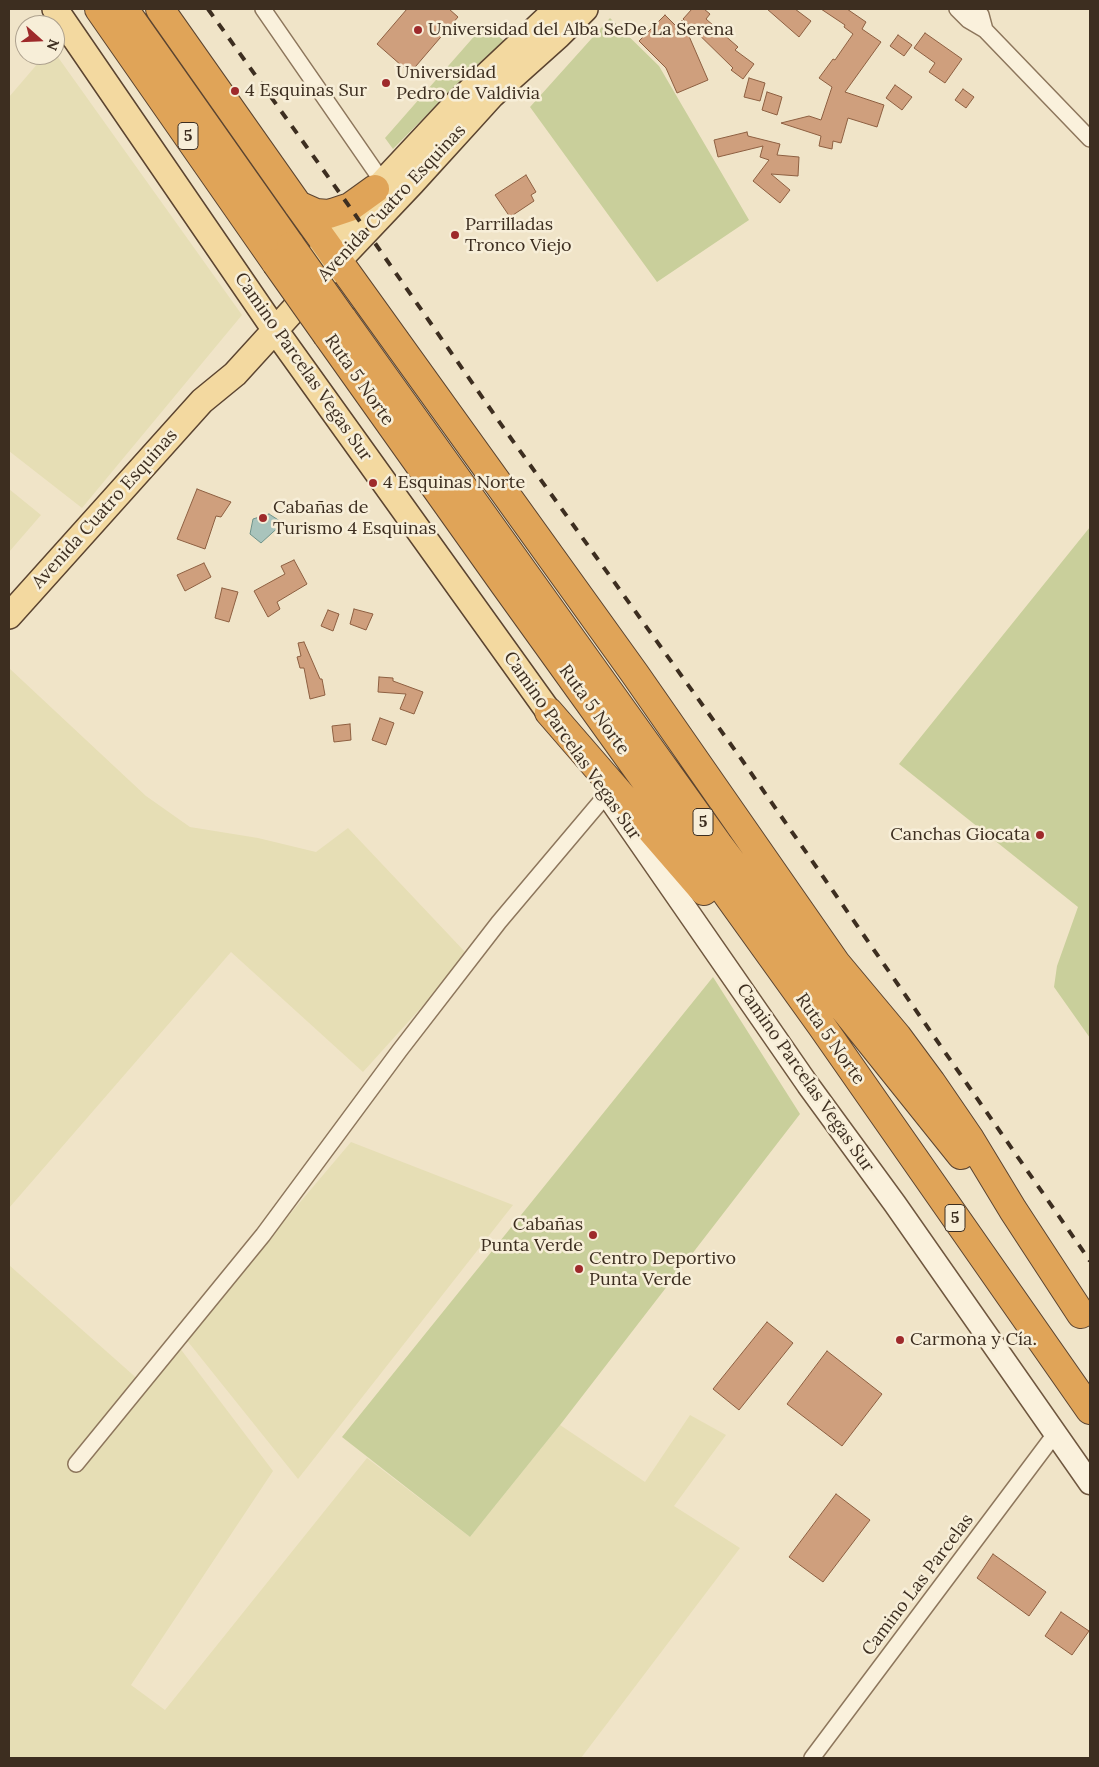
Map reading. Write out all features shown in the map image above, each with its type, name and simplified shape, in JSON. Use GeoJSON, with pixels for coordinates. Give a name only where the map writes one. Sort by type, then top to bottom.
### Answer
{"type":"FeatureCollection","features":[{"type":"Feature","properties":{"kind":"highway","name":"Ruta 5 Norte"},"geometry":{"type":"LineString","coordinates":[[99,9],[284,254]]}},
{"type":"Feature","properties":{"kind":"highway","name":"Ruta 5 Norte"},"geometry":{"type":"LineString","coordinates":[[124,9],[284,254],[334,326],[504,584],[821,1026],[1090,1410]]}},
{"type":"Feature","properties":{"kind":"highway"},"geometry":{"type":"LineString","coordinates":[[160,9],[332,253],[634,674],[836,963],[897,1036],[931,1082],[970,1139],[1018,1217],[1086,1320]]}},
{"type":"Feature","properties":{"kind":"highway"},"geometry":{"type":"LineString","coordinates":[[298,205],[316,214],[329,214],[345,210],[379,185]]}},
{"type":"Feature","properties":{"kind":"highway","name":"Ruta 5 Norte"},"geometry":{"type":"LineString","coordinates":[[334,326],[816,974],[974,1172],[1086,1320]]}},
{"type":"Feature","properties":{"kind":"highway"},"geometry":{"type":"LineString","coordinates":[[549,712],[821,1026]]}},
{"type":"Feature","properties":{"kind":"main road","name":"Camino Parcelas Vegas Sur"},"geometry":{"type":"LineString","coordinates":[[55,9],[271,324],[549,712]]}},
{"type":"Feature","properties":{"kind":"main road","name":"Avenida Cuatro Esquinas"},"geometry":{"type":"LineString","coordinates":[[202,401],[226,383],[243,365],[271,324],[332,253],[379,185],[454,105],[557,9]]}},
{"type":"Feature","properties":{"kind":"main road","name":"Avenida Cuatro Esquinas"},"geometry":{"type":"LineString","coordinates":[[332,253],[368,228],[412,183],[491,96],[585,9]]}},
{"type":"Feature","properties":{"kind":"main road"},"geometry":{"type":"LineString","coordinates":[[368,228],[391,196],[388,186],[379,185]]}},
{"type":"Feature","properties":{"kind":"main road"},"geometry":{"type":"LineString","coordinates":[[248,339],[253,323],[249,291]]}},
{"type":"Feature","properties":{"kind":"main road","name":"Avenida Cuatro Esquinas"},"geometry":{"type":"LineString","coordinates":[[9,616],[202,401],[216,379],[248,339],[271,324]]}},
{"type":"Feature","properties":{"kind":"main road"},"geometry":{"type":"LineString","coordinates":[[243,365],[258,358],[276,356],[294,362],[302,368]]}},
{"type":"Feature","properties":{"kind":"street"},"geometry":{"type":"LineString","coordinates":[[262,9],[379,185]]}},
{"type":"Feature","properties":{"kind":"street"},"geometry":{"type":"LineString","coordinates":[[957,9],[968,20],[985,30],[1090,139]]}},
{"type":"Feature","properties":{"kind":"street"},"geometry":{"type":"LineString","coordinates":[[976,9],[985,30]]}},
{"type":"Feature","properties":{"kind":"street","name":"Camino Parcelas Vegas Sur"},"geometry":{"type":"LineString","coordinates":[[549,712],[808,1085],[895,1204],[1090,1483]]}},
{"type":"Feature","properties":{"kind":"street"},"geometry":{"type":"LineString","coordinates":[[76,1464],[263,1236],[388,1066],[499,922],[607,794]]}},
{"type":"Feature","properties":{"kind":"street","name":"Camino Las Parcelas"},"geometry":{"type":"LineString","coordinates":[[812,1758],[1055,1434]]}},
{"type":"Feature","properties":{"kind":"shaded area"},"geometry":{"type":"Polygon","coordinates":[[[36,65],[64,65],[242,315],[82,508],[9,451],[9,97],[36,65]]]}},
{"type":"Feature","properties":{"kind":"shaded area"},"geometry":{"type":"Polygon","coordinates":[[[9,489],[41,515],[9,552],[9,489]]]}},
{"type":"Feature","properties":{"kind":"shaded area"},"geometry":{"type":"Polygon","coordinates":[[[9,668],[146,796],[190,827],[258,838],[316,852],[348,828],[466,953],[437,990],[363,1072],[231,952],[9,1208],[9,668]]]}},
{"type":"Feature","properties":{"kind":"shaded area"},"geometry":{"type":"Polygon","coordinates":[[[351,1142],[513,1205],[298,1479],[185,1338],[351,1142]]]}},
{"type":"Feature","properties":{"kind":"shaded area"},"geometry":{"type":"Polygon","coordinates":[[[9,1265],[141,1382],[176,1343],[273,1471],[131,1685],[165,1710],[367,1458],[470,1537],[560,1425],[645,1482],[690,1415],[726,1435],[674,1506],[740,1548],[581,1758],[9,1758],[9,1265]]]}},
{"type":"Feature","properties":{"kind":"green space"},"geometry":{"type":"Polygon","coordinates":[[[610,18],[659,66],[749,220],[657,282],[530,107],[610,18]]]}},
{"type":"Feature","properties":{"kind":"green space"},"geometry":{"type":"Polygon","coordinates":[[[485,24],[504,41],[470,71],[393,149],[385,138],[485,24]]]}},
{"type":"Feature","properties":{"kind":"green space","name":"Canchas Giocata"},"geometry":{"type":"Polygon","coordinates":[[[1090,527],[1090,1038],[1054,987],[1057,966],[1078,907],[899,764],[1090,527]]]}},
{"type":"Feature","properties":{"kind":"green space","name":"Centro Deportivo Punta Verde"},"geometry":{"type":"Polygon","coordinates":[[[713,977],[800,1114],[560,1425],[470,1537],[342,1437],[713,977]]]}},
{"type":"Feature","properties":{"kind":"water"},"geometry":{"type":"Polygon","coordinates":[[[269,514],[283,523],[261,543],[250,534],[253,519],[269,514]]]}},
{"type":"Feature","properties":{"kind":"building","name":"Universidad del Alba SeDe La Serena"},"geometry":{"type":"Polygon","coordinates":[[[407,9],[449,9],[458,17],[410,73],[377,44],[407,9]]]}},
{"type":"Feature","properties":{"kind":"building"},"geometry":{"type":"Polygon","coordinates":[[[692,9],[704,9],[710,14],[706,19],[738,47],[735,50],[754,64],[743,79],[731,70],[733,68],[683,19],[692,9]]]}},
{"type":"Feature","properties":{"kind":"building"},"geometry":{"type":"Polygon","coordinates":[[[767,9],[795,9],[811,21],[799,37],[767,9]]]}},
{"type":"Feature","properties":{"kind":"building"},"geometry":{"type":"Polygon","coordinates":[[[821,9],[847,9],[866,22],[862,29],[881,42],[845,92],[884,105],[877,127],[848,118],[841,143],[833,141],[832,149],[819,146],[821,136],[781,123],[809,116],[821,120],[832,87],[819,78],[833,59],[835,60],[853,34],[844,27],[845,25],[821,9]]]}},
{"type":"Feature","properties":{"kind":"building"},"geometry":{"type":"Polygon","coordinates":[[[665,15],[676,26],[682,20],[708,80],[677,93],[666,68],[639,41],[665,15]]]}},
{"type":"Feature","properties":{"kind":"building"},"geometry":{"type":"Polygon","coordinates":[[[925,33],[962,59],[945,83],[929,72],[935,63],[914,48],[925,33]]]}},
{"type":"Feature","properties":{"kind":"building"},"geometry":{"type":"Polygon","coordinates":[[[898,35],[912,45],[904,56],[890,46],[898,35]]]}},
{"type":"Feature","properties":{"kind":"building"},"geometry":{"type":"Polygon","coordinates":[[[749,78],[765,83],[760,101],[744,97],[749,78]]]}},
{"type":"Feature","properties":{"kind":"building"},"geometry":{"type":"Polygon","coordinates":[[[895,85],[912,97],[902,110],[886,98],[895,85]]]}},
{"type":"Feature","properties":{"kind":"building"},"geometry":{"type":"Polygon","coordinates":[[[963,89],[974,97],[966,108],[955,100],[963,89]]]}},
{"type":"Feature","properties":{"kind":"building"},"geometry":{"type":"Polygon","coordinates":[[[767,92],[782,97],[777,115],[762,110],[767,92]]]}},
{"type":"Feature","properties":{"kind":"building"},"geometry":{"type":"Polygon","coordinates":[[[747,132],[748,136],[780,144],[777,155],[799,157],[798,176],[771,174],[790,190],[780,203],[753,181],[769,160],[760,157],[763,146],[718,157],[714,140],[747,132]]]}},
{"type":"Feature","properties":{"kind":"building"},"geometry":{"type":"Polygon","coordinates":[[[526,175],[536,192],[531,195],[534,201],[510,217],[495,195],[526,175]]]}},
{"type":"Feature","properties":{"kind":"building"},"geometry":{"type":"Polygon","coordinates":[[[197,489],[231,502],[221,517],[216,516],[205,549],[177,539],[197,489]]]}},
{"type":"Feature","properties":{"kind":"building"},"geometry":{"type":"Polygon","coordinates":[[[294,560],[307,584],[277,602],[280,609],[268,617],[254,591],[285,574],[281,566],[294,560]]]}},
{"type":"Feature","properties":{"kind":"building"},"geometry":{"type":"Polygon","coordinates":[[[204,563],[211,577],[185,591],[177,575],[204,563]]]}},
{"type":"Feature","properties":{"kind":"building"},"geometry":{"type":"Polygon","coordinates":[[[222,588],[238,592],[229,622],[215,618],[222,588]]]}},
{"type":"Feature","properties":{"kind":"building"},"geometry":{"type":"Polygon","coordinates":[[[354,609],[373,614],[366,630],[350,624],[354,609]]]}},
{"type":"Feature","properties":{"kind":"building"},"geometry":{"type":"Polygon","coordinates":[[[328,610],[339,614],[333,631],[321,626],[328,610]]]}},
{"type":"Feature","properties":{"kind":"building"},"geometry":{"type":"Polygon","coordinates":[[[304,642],[320,679],[322,679],[325,695],[310,699],[304,668],[300,668],[297,657],[301,656],[298,643],[304,642]]]}},
{"type":"Feature","properties":{"kind":"building"},"geometry":{"type":"Polygon","coordinates":[[[379,677],[393,678],[393,681],[423,692],[414,714],[400,709],[406,694],[378,692],[379,677]]]}},
{"type":"Feature","properties":{"kind":"building"},"geometry":{"type":"Polygon","coordinates":[[[380,718],[394,723],[386,745],[372,740],[380,718]]]}},
{"type":"Feature","properties":{"kind":"building"},"geometry":{"type":"Polygon","coordinates":[[[350,724],[351,740],[334,742],[332,726],[350,724]]]}},
{"type":"Feature","properties":{"kind":"building"},"geometry":{"type":"Polygon","coordinates":[[[767,1322],[793,1343],[739,1410],[713,1389],[767,1322]]]}},
{"type":"Feature","properties":{"kind":"building"},"geometry":{"type":"Polygon","coordinates":[[[827,1351],[882,1394],[842,1446],[787,1404],[827,1351]]]}},
{"type":"Feature","properties":{"kind":"building"},"geometry":{"type":"Polygon","coordinates":[[[836,1494],[870,1520],[823,1582],[789,1557],[836,1494]]]}},
{"type":"Feature","properties":{"kind":"building"},"geometry":{"type":"Polygon","coordinates":[[[993,1554],[1046,1592],[1029,1616],[977,1578],[993,1554]]]}},
{"type":"Feature","properties":{"kind":"building"},"geometry":{"type":"Polygon","coordinates":[[[1061,1612],[1089,1631],[1072,1655],[1045,1636],[1061,1612]]]}},
{"type":"Feature","properties":{"kind":"railway"},"geometry":{"type":"LineString","coordinates":[[208,9],[354,213],[505,430],[742,760],[1090,1261]]}},
{"type":"Feature","properties":{"kind":"place","name":"Universidad del Alba SeDe La Serena"},"geometry":{"type":"Point","coordinates":[418,30]}},
{"type":"Feature","properties":{"kind":"place","name":"Universidad Pedro de Valdivia"},"geometry":{"type":"Point","coordinates":[386,83]}},
{"type":"Feature","properties":{"kind":"place","name":"4 Esquinas Sur"},"geometry":{"type":"Point","coordinates":[235,91]}},
{"type":"Feature","properties":{"kind":"place","name":"Parrilladas Tronco Viejo"},"geometry":{"type":"Point","coordinates":[455,235]}},
{"type":"Feature","properties":{"kind":"place","name":"4 Esquinas Norte"},"geometry":{"type":"Point","coordinates":[373,483]}},
{"type":"Feature","properties":{"kind":"place","name":"Cabañas de Turismo 4 Esquinas"},"geometry":{"type":"Point","coordinates":[263,518]}},
{"type":"Feature","properties":{"kind":"place","name":"Canchas Giocata"},"geometry":{"type":"Point","coordinates":[1040,835]}},
{"type":"Feature","properties":{"kind":"place","name":"Cabañas Punta Verde"},"geometry":{"type":"Point","coordinates":[593,1235]}},
{"type":"Feature","properties":{"kind":"place","name":"Centro Deportivo Punta Verde"},"geometry":{"type":"Point","coordinates":[579,1269]}},
{"type":"Feature","properties":{"kind":"place","name":"Carmona y Cía."},"geometry":{"type":"Point","coordinates":[900,1340]}}]}
